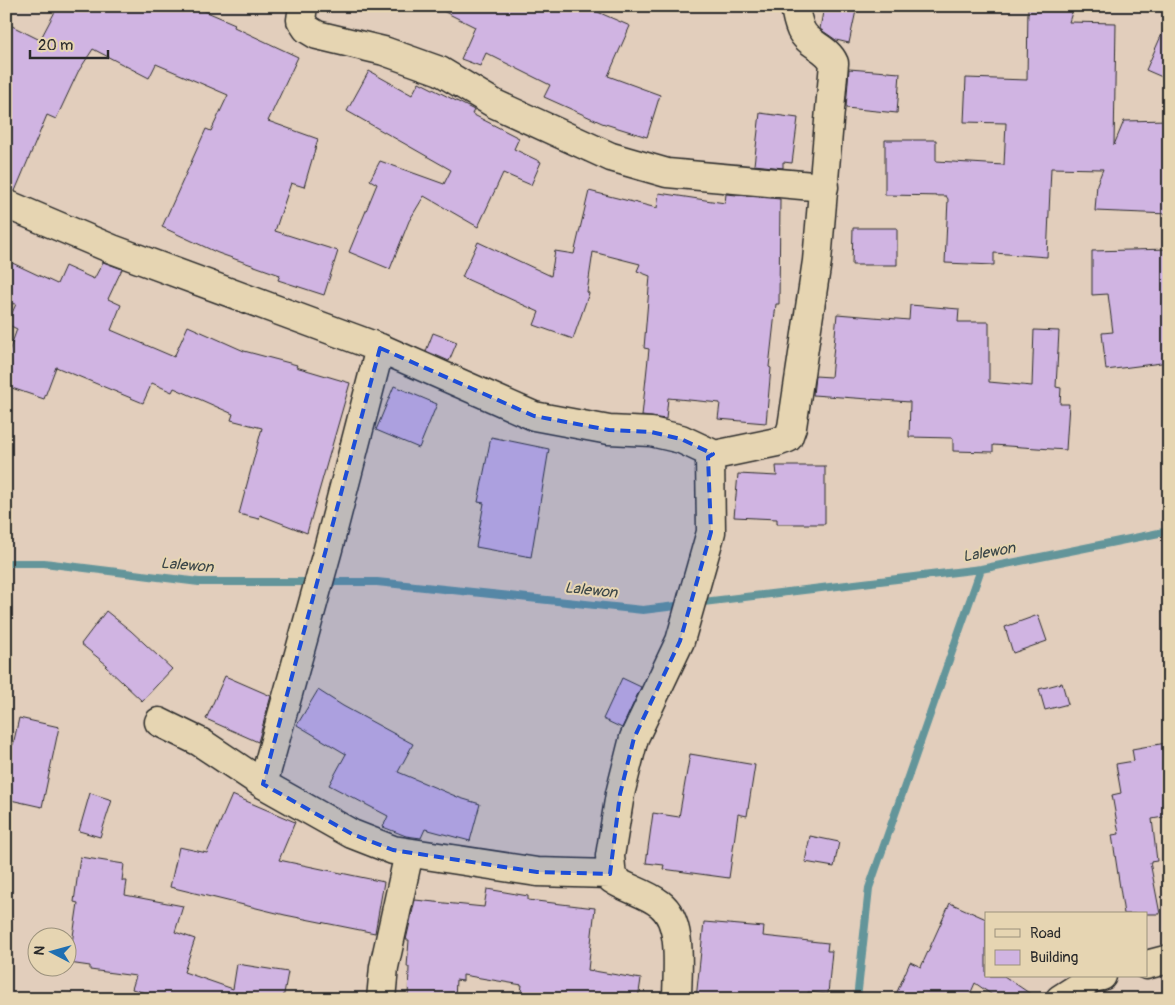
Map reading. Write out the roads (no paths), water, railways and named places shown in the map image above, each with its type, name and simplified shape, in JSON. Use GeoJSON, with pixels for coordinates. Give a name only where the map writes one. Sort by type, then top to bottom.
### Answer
{"type":"FeatureCollection","features":[{"type":"Feature","properties":{"kind":"street"},"geometry":{"type":"LineString","coordinates":[[303,6],[301,20],[307,29],[317,35],[384,51],[440,70],[495,104],[611,157],[667,174],[824,187]]}},
{"type":"Feature","properties":{"kind":"street"},"geometry":{"type":"LineString","coordinates":[[6,204],[112,250],[380,348],[534,416],[609,430],[651,432],[681,439],[713,454],[777,442],[788,438],[792,427],[818,261],[834,63],[830,53],[811,41],[801,31],[795,6]]}},
{"type":"Feature","properties":{"kind":"street"},"geometry":{"type":"LineString","coordinates":[[263,784],[326,558],[380,348]]}},
{"type":"Feature","properties":{"kind":"street"},"geometry":{"type":"LineString","coordinates":[[677,999],[677,935],[670,917],[660,904],[617,882],[610,874],[610,856],[620,794],[634,738],[680,641],[711,532],[708,460],[713,454]]}},
{"type":"Feature","properties":{"kind":"street"},"geometry":{"type":"LineString","coordinates":[[159,722],[200,742],[263,784],[352,834],[393,850],[537,872],[610,874]]}},
{"type":"Feature","properties":{"kind":"street"},"geometry":{"type":"LineString","coordinates":[[381,999],[384,968],[409,853]]}},
{"type":"Feature","properties":{"kind":"street"},"geometry":{"type":"LineString","coordinates":[[1148,964],[1169,959]]}},
{"type":"Feature","properties":{"kind":"street"},"geometry":{"type":"LineString","coordinates":[[1060,999],[1093,978]]}},
{"type":"Feature","properties":{"kind":"waterway","name":"Lalewon"},"geometry":{"type":"LineString","coordinates":[[695,603],[981,569],[1169,531]]}},
{"type":"Feature","properties":{"kind":"waterway","name":"Lalewon"},"geometry":{"type":"LineString","coordinates":[[6,563],[44,563],[199,582],[313,582]]}},
{"type":"Feature","properties":{"kind":"waterway"},"geometry":{"type":"LineString","coordinates":[[857,999],[869,888],[981,569]]}},
{"type":"Feature","properties":{"kind":"waterway","name":"Lalewon"},"geometry":{"type":"LineString","coordinates":[[325,582],[377,582],[643,610],[684,605]]}}]}
